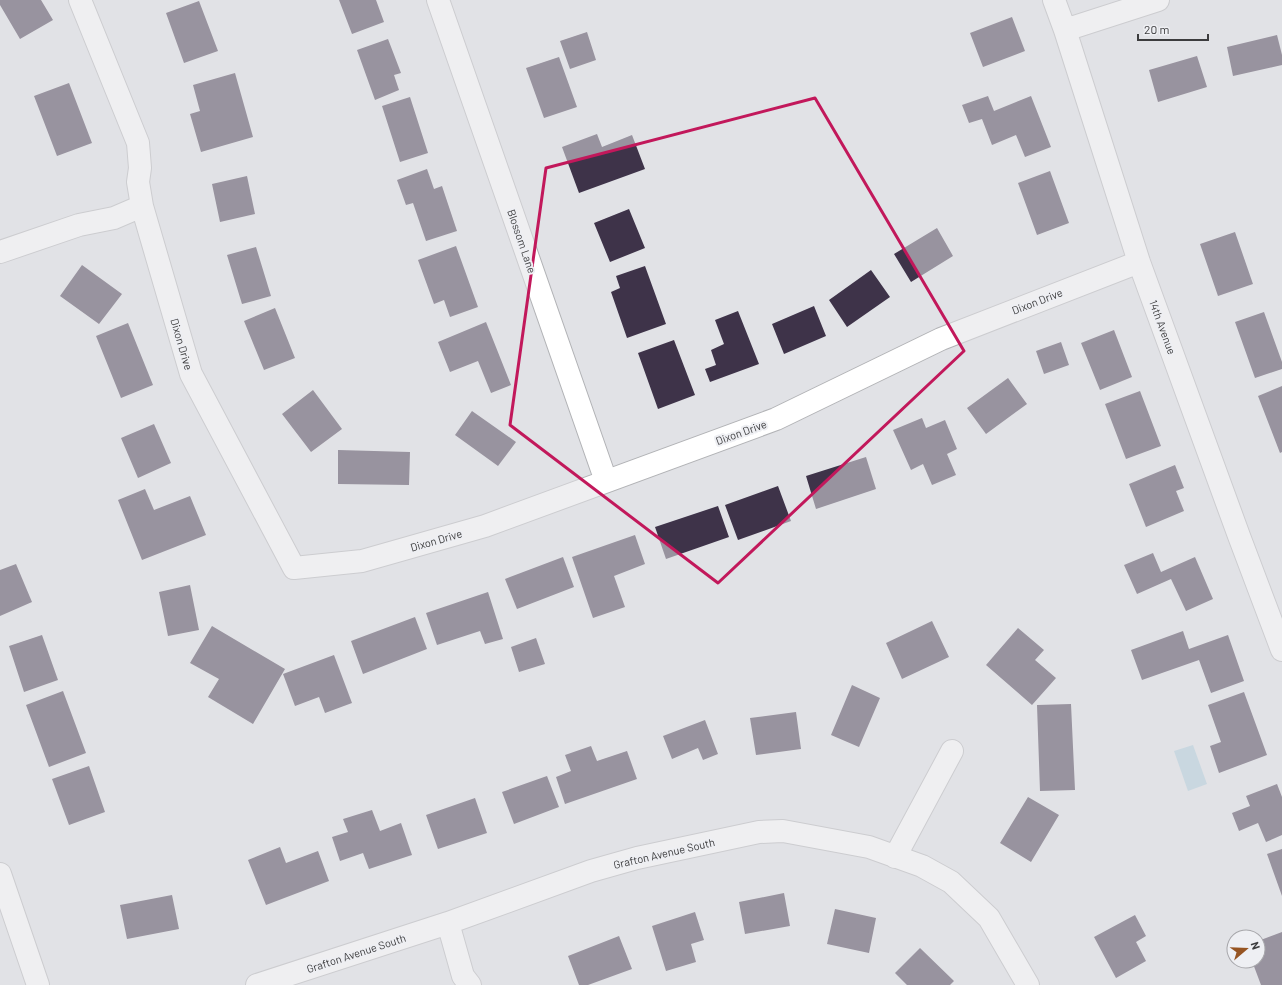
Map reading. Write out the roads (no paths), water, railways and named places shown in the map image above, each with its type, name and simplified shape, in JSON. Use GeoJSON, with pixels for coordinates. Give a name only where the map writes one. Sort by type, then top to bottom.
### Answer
{"type":"FeatureCollection","features":[{"type":"Feature","properties":{"kind":"street","name":"Dixon Drive"},"geometry":{"type":"LineString","coordinates":[[80,0],[138,143],[140,168],[138,182],[142,206],[191,374],[294,568],[362,561],[485,526],[776,418],[941,339],[1139,262]]}},
{"type":"Feature","properties":{"kind":"street","name":"Blossom Lane"},"geometry":{"type":"LineString","coordinates":[[438,0],[606,481]]}},
{"type":"Feature","properties":{"kind":"street","name":"14th Avenue"},"geometry":{"type":"LineString","coordinates":[[1054,0],[1065,30],[1139,262],[1282,650]]}},
{"type":"Feature","properties":{"kind":"street"},"geometry":{"type":"LineString","coordinates":[[1065,30],[1158,0]]}},
{"type":"Feature","properties":{"kind":"street"},"geometry":{"type":"LineString","coordinates":[[0,252],[79,225],[114,218],[142,206]]}},
{"type":"Feature","properties":{"kind":"street"},"geometry":{"type":"LineString","coordinates":[[895,856],[952,751]]}},
{"type":"Feature","properties":{"kind":"street","name":"Grafton Avenue South"},"geometry":{"type":"LineString","coordinates":[[257,985],[448,923],[591,871],[637,858],[759,832],[783,831],[869,847],[922,866],[951,882],[989,918],[1028,985]]}},
{"type":"Feature","properties":{"kind":"street"},"geometry":{"type":"LineString","coordinates":[[0,874],[38,985]]}},
{"type":"Feature","properties":{"kind":"street"},"geometry":{"type":"LineString","coordinates":[[448,923],[463,976],[470,985]]}},
{"type":"Feature","properties":{"kind":"water"},"geometry":{"type":"Polygon","coordinates":[[[1193,745],[1207,784],[1188,791],[1174,751],[1193,745]]]}}]}
